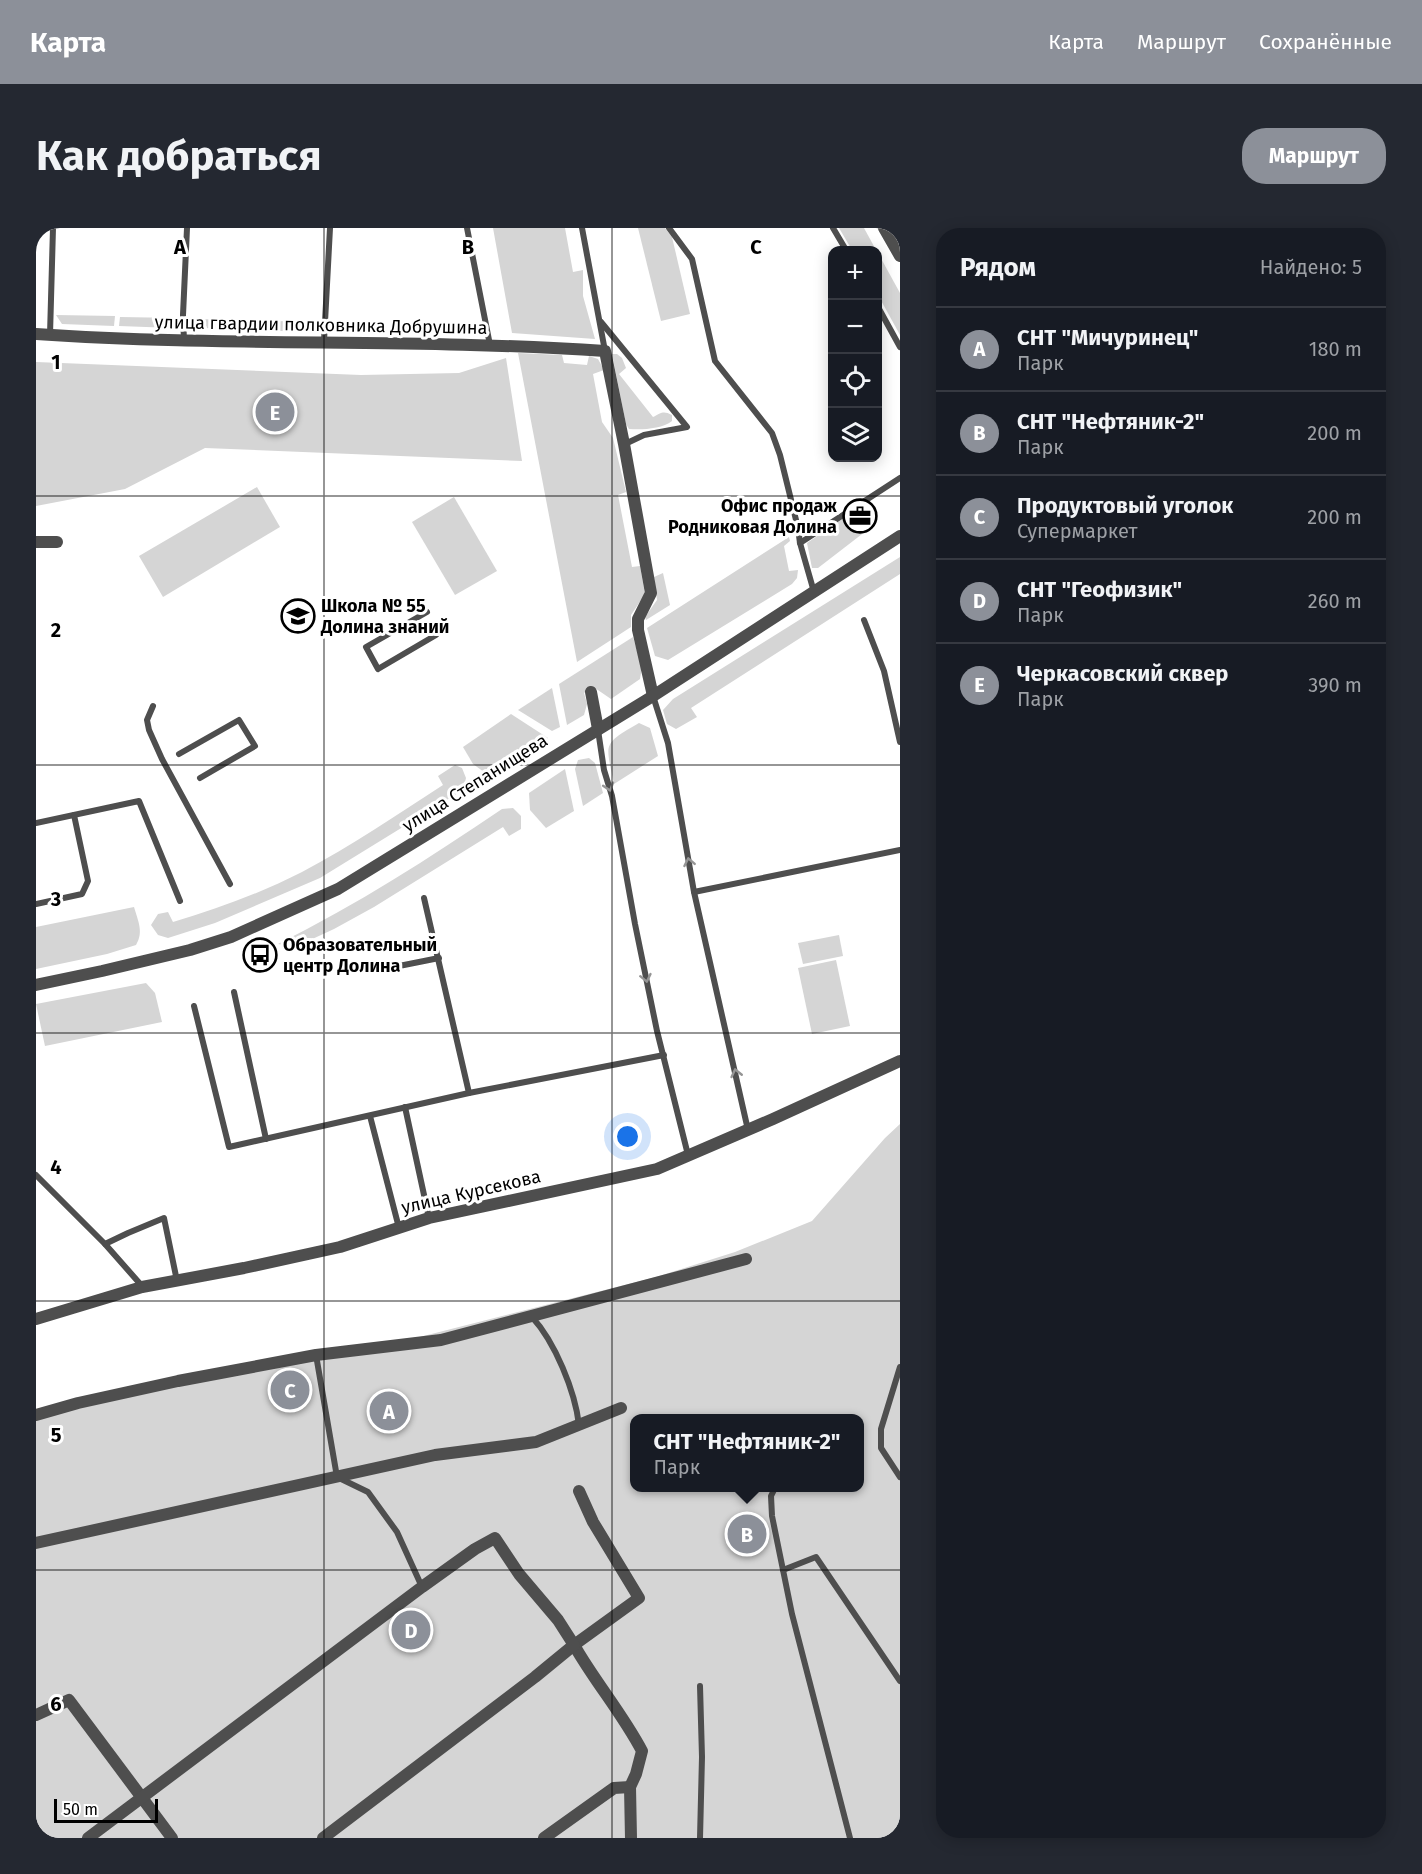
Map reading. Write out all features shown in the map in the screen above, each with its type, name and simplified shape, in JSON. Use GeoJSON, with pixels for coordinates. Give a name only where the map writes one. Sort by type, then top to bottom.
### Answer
{"type":"FeatureCollection","features":[{"type":"Feature","properties":{"kind":"street"},"geometry":{"type":"LineString","coordinates":[[884,228],[900,256]]}},
{"type":"Feature","properties":{"kind":"street","name":"улица гвардии полковника Добрушина"},"geometry":{"type":"LineString","coordinates":[[36,334],[184,341],[324,341],[604,351]]}},
{"type":"Feature","properties":{"kind":"street"},"geometry":{"type":"LineString","coordinates":[[604,351],[624,444],[651,593],[638,619],[638,630],[653,696]]}},
{"type":"Feature","properties":{"kind":"street","name":"улица Степанищева"},"geometry":{"type":"LineString","coordinates":[[36,985],[102,971],[231,937],[327,894],[653,696],[900,536]]}},
{"type":"Feature","properties":{"kind":"street"},"geometry":{"type":"LineString","coordinates":[[36,542],[57,542]]}},
{"type":"Feature","properties":{"kind":"street"},"geometry":{"type":"LineString","coordinates":[[591,692],[598,729]]}},
{"type":"Feature","properties":{"kind":"street","name":"улица Курсекова"},"geometry":{"type":"LineString","coordinates":[[36,1319],[142,1287],[340,1247],[429,1218],[657,1169],[900,1061]]}},
{"type":"Feature","properties":{"kind":"street"},"geometry":{"type":"LineString","coordinates":[[36,1415],[78,1403],[178,1381],[316,1355],[441,1340],[746,1259]]}},
{"type":"Feature","properties":{"kind":"street"},"geometry":{"type":"LineString","coordinates":[[36,1544],[435,1455],[536,1442],[621,1408]]}},
{"type":"Feature","properties":{"kind":"street"},"geometry":{"type":"LineString","coordinates":[[323,1838],[536,1677],[574,1645],[639,1598],[593,1522],[579,1491]]}},
{"type":"Feature","properties":{"kind":"street"},"geometry":{"type":"LineString","coordinates":[[88,1838],[422,1587],[475,1549],[495,1538],[519,1574],[558,1620],[591,1675],[628,1725],[642,1751],[630,1786],[631,1838]]}},
{"type":"Feature","properties":{"kind":"street"},"geometry":{"type":"LineString","coordinates":[[36,1715],[69,1700],[172,1838]]}},
{"type":"Feature","properties":{"kind":"street"},"geometry":{"type":"LineString","coordinates":[[544,1838],[614,1788],[630,1786]]}},
{"type":"Feature","properties":{"kind":"lane"},"geometry":{"type":"LineString","coordinates":[[50,335],[53,228]]}},
{"type":"Feature","properties":{"kind":"lane"},"geometry":{"type":"LineString","coordinates":[[184,341],[187,228]]}},
{"type":"Feature","properties":{"kind":"lane"},"geometry":{"type":"LineString","coordinates":[[324,341],[330,228]]}},
{"type":"Feature","properties":{"kind":"lane"},"geometry":{"type":"LineString","coordinates":[[467,228],[490,346]]}},
{"type":"Feature","properties":{"kind":"lane"},"geometry":{"type":"LineString","coordinates":[[582,228],[601,322],[604,351]]}},
{"type":"Feature","properties":{"kind":"lane"},"geometry":{"type":"LineString","coordinates":[[669,228],[692,259],[715,362],[772,433],[814,592]]}},
{"type":"Feature","properties":{"kind":"lane"},"geometry":{"type":"LineString","coordinates":[[833,228],[844,246]]}},
{"type":"Feature","properties":{"kind":"lane"},"geometry":{"type":"LineString","coordinates":[[882,314],[900,347]]}},
{"type":"Feature","properties":{"kind":"lane"},"geometry":{"type":"LineString","coordinates":[[601,322],[687,427],[644,435],[624,444]]}},
{"type":"Feature","properties":{"kind":"lane"},"geometry":{"type":"LineString","coordinates":[[800,543],[900,478]]}},
{"type":"Feature","properties":{"kind":"lane"},"geometry":{"type":"LineString","coordinates":[[427,612],[366,647],[378,669],[436,635]]}},
{"type":"Feature","properties":{"kind":"lane"},"geometry":{"type":"LineString","coordinates":[[864,620],[884,671],[900,742]]}},
{"type":"Feature","properties":{"kind":"lane"},"geometry":{"type":"LineString","coordinates":[[653,696],[668,742],[694,892],[748,1130]]}},
{"type":"Feature","properties":{"kind":"lane"},"geometry":{"type":"LineString","coordinates":[[153,706],[147,720],[148,730],[230,884]]}},
{"type":"Feature","properties":{"kind":"lane"},"geometry":{"type":"LineString","coordinates":[[179,754],[239,720],[255,746],[200,778]]}},
{"type":"Feature","properties":{"kind":"lane"},"geometry":{"type":"LineString","coordinates":[[598,729],[604,770],[612,796],[638,934],[688,1155]]}},
{"type":"Feature","properties":{"kind":"lane"},"geometry":{"type":"LineString","coordinates":[[36,823],[139,801],[180,901]]}},
{"type":"Feature","properties":{"kind":"lane"},"geometry":{"type":"LineString","coordinates":[[36,904],[82,894],[88,881],[74,815]]}},
{"type":"Feature","properties":{"kind":"lane"},"geometry":{"type":"LineString","coordinates":[[694,892],[900,850]]}},
{"type":"Feature","properties":{"kind":"lane"},"geometry":{"type":"LineString","coordinates":[[424,898],[469,1093]]}},
{"type":"Feature","properties":{"kind":"lane"},"geometry":{"type":"LineString","coordinates":[[399,966],[439,958]]}},
{"type":"Feature","properties":{"kind":"lane"},"geometry":{"type":"LineString","coordinates":[[234,992],[266,1139]]}},
{"type":"Feature","properties":{"kind":"lane"},"geometry":{"type":"LineString","coordinates":[[194,1006],[228,1147],[469,1093],[664,1055]]}},
{"type":"Feature","properties":{"kind":"lane"},"geometry":{"type":"LineString","coordinates":[[405,1107],[429,1218]]}},
{"type":"Feature","properties":{"kind":"lane"},"geometry":{"type":"LineString","coordinates":[[370,1116],[399,1228]]}},
{"type":"Feature","properties":{"kind":"lane"},"geometry":{"type":"LineString","coordinates":[[36,1175],[105,1244],[142,1287]]}},
{"type":"Feature","properties":{"kind":"lane"},"geometry":{"type":"LineString","coordinates":[[105,1244],[164,1218],[177,1281]]}},
{"type":"Feature","properties":{"kind":"lane"},"geometry":{"type":"LineString","coordinates":[[532,1317],[539,1324],[564,1372],[577,1409],[579,1425]]}},
{"type":"Feature","properties":{"kind":"lane"},"geometry":{"type":"LineString","coordinates":[[316,1355],[337,1478],[368,1492],[397,1532],[422,1587]]}},
{"type":"Feature","properties":{"kind":"lane"},"geometry":{"type":"LineString","coordinates":[[900,1367],[881,1429],[881,1448],[900,1477]]}},
{"type":"Feature","properties":{"kind":"lane"},"geometry":{"type":"LineString","coordinates":[[773,1492],[771,1496],[772,1516],[792,1614],[850,1838]]}},
{"type":"Feature","properties":{"kind":"lane"},"geometry":{"type":"LineString","coordinates":[[783,1570],[816,1557],[900,1681]]}},
{"type":"Feature","properties":{"kind":"lane"},"geometry":{"type":"LineString","coordinates":[[700,1686],[702,1757],[700,1838]]}},
{"type":"Feature","properties":{"kind":"shaded area"},"geometry":{"type":"Polygon","coordinates":[[[493,228],[565,228],[573,272],[583,270],[583,296],[595,339],[512,333],[493,228]]]}},
{"type":"Feature","properties":{"kind":"shaded area"},"geometry":{"type":"Polygon","coordinates":[[[638,228],[665,228],[672,237],[690,314],[661,321],[638,228]]]}},
{"type":"Feature","properties":{"kind":"shaded area"},"geometry":{"type":"Polygon","coordinates":[[[839,228],[864,228],[874,246],[850,246],[839,228]]]}},
{"type":"Feature","properties":{"kind":"shaded area"},"geometry":{"type":"Polygon","coordinates":[[[882,260],[900,293],[900,335],[882,302],[882,260]]]}},
{"type":"Feature","properties":{"kind":"shaded area"},"geometry":{"type":"Polygon","coordinates":[[[56,315],[115,316],[114,326],[62,324],[56,315]]]}},
{"type":"Feature","properties":{"kind":"shaded area"},"geometry":{"type":"Polygon","coordinates":[[[120,317],[178,318],[178,325],[173,328],[119,326],[120,317]]]}},
{"type":"Feature","properties":{"kind":"shaded area"},"geometry":{"type":"Polygon","coordinates":[[[197,319],[317,322],[315,329],[309,332],[203,328],[197,326],[197,319]]]}},
{"type":"Feature","properties":{"kind":"shaded area"},"geometry":{"type":"Polygon","coordinates":[[[518,353],[562,355],[564,363],[587,365],[589,356],[598,359],[604,370],[593,374],[602,422],[613,438],[626,492],[618,495],[632,567],[640,566],[645,594],[631,615],[631,627],[577,662],[518,353]]]}},
{"type":"Feature","properties":{"kind":"shaded area"},"geometry":{"type":"Polygon","coordinates":[[[612,354],[617,354],[622,358],[626,368],[619,374],[653,417],[666,413],[672,415],[672,421],[657,427],[629,429],[626,424],[612,354]]]}},
{"type":"Feature","properties":{"kind":"shaded area"},"geometry":{"type":"Polygon","coordinates":[[[506,358],[522,461],[205,448],[125,489],[36,506],[36,362],[361,375],[459,373],[506,358]]]}},
{"type":"Feature","properties":{"kind":"shaded area"},"geometry":{"type":"Polygon","coordinates":[[[257,487],[280,527],[163,597],[139,556],[257,487]]]}},
{"type":"Feature","properties":{"kind":"shaded area"},"geometry":{"type":"Polygon","coordinates":[[[454,497],[497,571],[455,595],[412,522],[454,497]]]}},
{"type":"Feature","properties":{"kind":"shaded area"},"geometry":{"type":"Polygon","coordinates":[[[844,518],[850,529],[861,521],[866,531],[818,568],[812,568],[807,543],[844,518]]]}},
{"type":"Feature","properties":{"kind":"shaded area"},"geometry":{"type":"Polygon","coordinates":[[[789,537],[790,541],[784,546],[789,571],[798,570],[797,578],[792,584],[668,660],[655,656],[647,628],[789,537]]]}},
{"type":"Feature","properties":{"kind":"shaded area"},"geometry":{"type":"Polygon","coordinates":[[[900,557],[900,574],[691,708],[697,717],[676,729],[667,724],[663,710],[673,699],[900,557]]]}},
{"type":"Feature","properties":{"kind":"shaded area"},"geometry":{"type":"Polygon","coordinates":[[[663,573],[670,605],[646,620],[645,617],[657,600],[654,577],[663,573]]]}},
{"type":"Feature","properties":{"kind":"shaded area"},"geometry":{"type":"Polygon","coordinates":[[[633,637],[642,667],[640,679],[611,699],[592,686],[584,693],[587,704],[584,715],[567,725],[559,684],[633,637]]]}},
{"type":"Feature","properties":{"kind":"shaded area"},"geometry":{"type":"Polygon","coordinates":[[[552,688],[560,727],[552,731],[518,710],[552,688]]]}},
{"type":"Feature","properties":{"kind":"shaded area"},"geometry":{"type":"Polygon","coordinates":[[[511,714],[548,738],[495,771],[484,772],[473,764],[463,747],[511,714]]]}},
{"type":"Feature","properties":{"kind":"shaded area"},"geometry":{"type":"Polygon","coordinates":[[[639,723],[650,728],[658,756],[614,784],[609,760],[609,746],[618,736],[639,723]]]}},
{"type":"Feature","properties":{"kind":"shaded area"},"geometry":{"type":"Polygon","coordinates":[[[589,758],[595,763],[603,793],[583,806],[575,769],[578,760],[589,758]]]}},
{"type":"Feature","properties":{"kind":"shaded area"},"geometry":{"type":"Polygon","coordinates":[[[455,765],[462,768],[466,778],[463,790],[320,878],[215,923],[168,938],[158,935],[151,925],[158,914],[168,912],[173,922],[239,900],[302,872],[356,841],[443,785],[438,776],[455,765]]]}},
{"type":"Feature","properties":{"kind":"shaded area"},"geometry":{"type":"Polygon","coordinates":[[[565,769],[574,811],[546,828],[530,810],[529,793],[565,769]]]}},
{"type":"Feature","properties":{"kind":"shaded area"},"geometry":{"type":"Polygon","coordinates":[[[513,808],[521,816],[521,829],[509,836],[503,827],[374,907],[334,929],[295,947],[278,944],[392,880],[502,809],[513,808]]]}},
{"type":"Feature","properties":{"kind":"shaded area"},"geometry":{"type":"Polygon","coordinates":[[[134,907],[140,931],[136,945],[107,954],[36,969],[36,927],[134,907]]]}},
{"type":"Feature","properties":{"kind":"shaded area"},"geometry":{"type":"Polygon","coordinates":[[[839,935],[843,956],[803,964],[798,943],[839,935]]]}},
{"type":"Feature","properties":{"kind":"shaded area"},"geometry":{"type":"Polygon","coordinates":[[[836,960],[850,1026],[812,1034],[798,968],[836,960]]]}},
{"type":"Feature","properties":{"kind":"shaded area"},"geometry":{"type":"Polygon","coordinates":[[[146,983],[155,993],[162,1022],[45,1046],[36,1004],[146,983]]]}},
{"type":"Feature","properties":{"kind":"shaded area"},"geometry":{"type":"Polygon","coordinates":[[[900,1124],[900,1838],[36,1838],[36,1414],[400,1342],[656,1277],[735,1252],[812,1221],[900,1124]]]}},
{"type":"Feature","properties":{"kind":"place","name":"Черкасовский сквер"},"geometry":{"type":"Point","coordinates":[275,412]}},
{"type":"Feature","properties":{"kind":"place","name":"Офис продаж Родниковая Долина"},"geometry":{"type":"Point","coordinates":[860,516]}},
{"type":"Feature","properties":{"kind":"place","name":"Школа № 55 Долина знаний"},"geometry":{"type":"Point","coordinates":[298,616]}},
{"type":"Feature","properties":{"kind":"place","name":"Образовательный центр Долина"},"geometry":{"type":"Point","coordinates":[260,955]}},
{"type":"Feature","properties":{"kind":"place","name":"Продуктовый уголок"},"geometry":{"type":"Point","coordinates":[290,1390]}},
{"type":"Feature","properties":{"kind":"place","name":"СНТ \"Мичуринец\""},"geometry":{"type":"Point","coordinates":[389,1411]}},
{"type":"Feature","properties":{"kind":"place","name":"СНТ \"Нефтяник-2\""},"geometry":{"type":"Point","coordinates":[747,1534]}},
{"type":"Feature","properties":{"kind":"place","name":"СНТ \"Геофизик\""},"geometry":{"type":"Point","coordinates":[411,1630]}}]}
